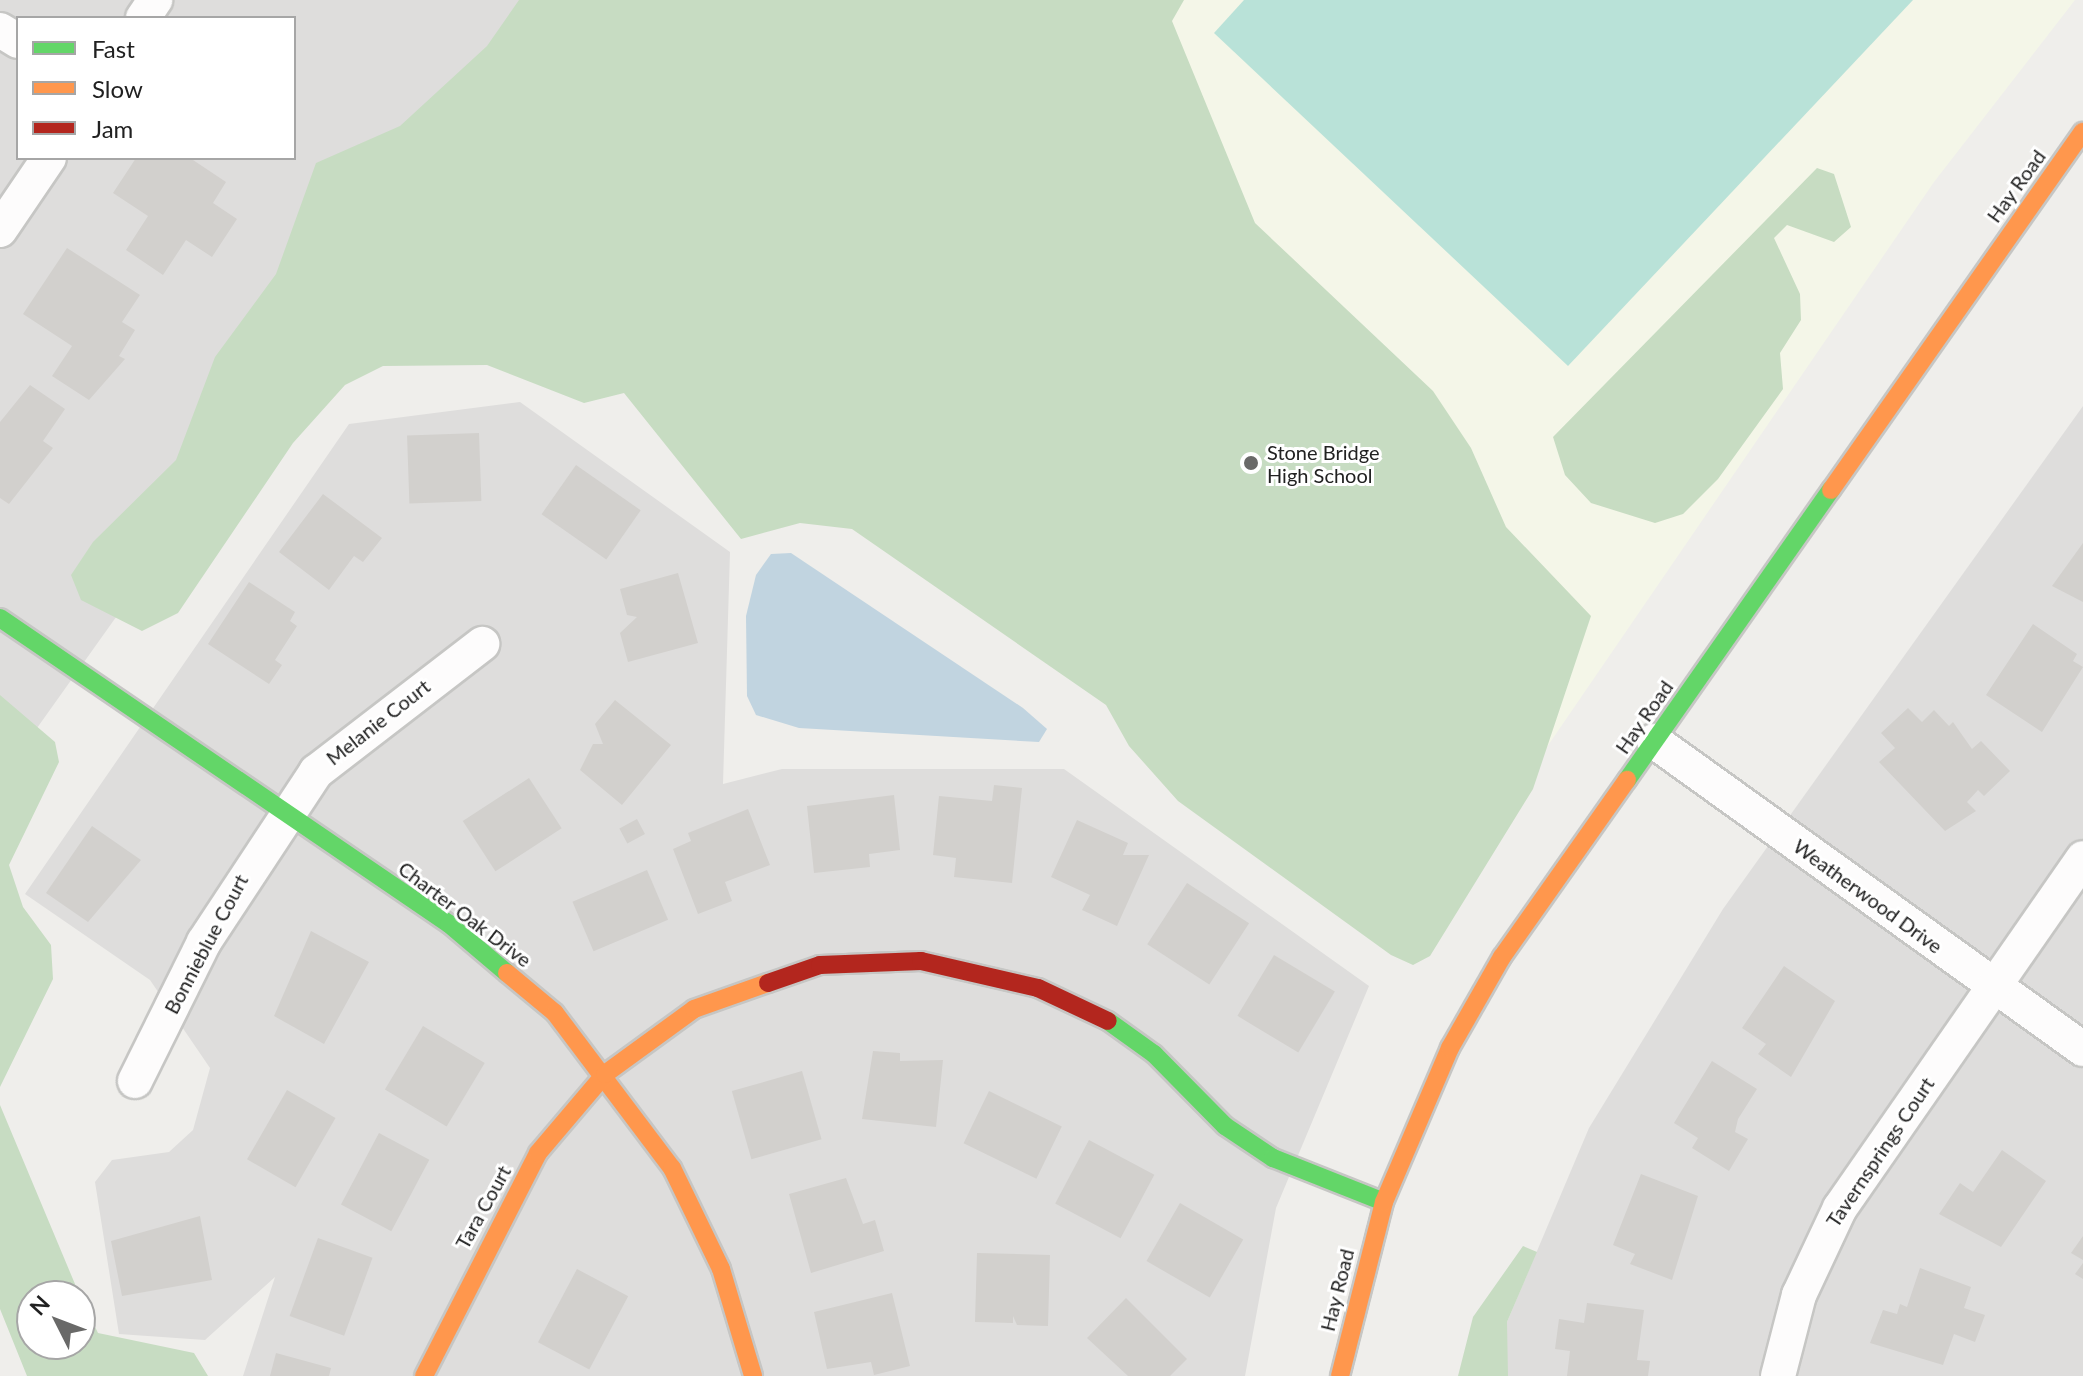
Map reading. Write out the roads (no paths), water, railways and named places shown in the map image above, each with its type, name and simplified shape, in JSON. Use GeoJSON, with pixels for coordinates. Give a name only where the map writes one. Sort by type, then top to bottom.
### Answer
{"type":"FeatureCollection","features":[{"type":"Feature","properties":{"kind":"street","name":"Hay Road"},"geometry":{"type":"LineString","coordinates":[[1340,1376],[1384,1202],[1450,1048],[1502,957],[2083,132]]}},
{"type":"Feature","properties":{"kind":"street"},"geometry":{"type":"LineString","coordinates":[[0,230],[48,160]]}},
{"type":"Feature","properties":{"kind":"street","name":"Charter Oak Drive"},"geometry":{"type":"LineString","coordinates":[[0,618],[494,958],[555,1013],[642,1120],[698,1217],[753,1376]]}},
{"type":"Feature","properties":{"kind":"street","name":"Melanie Court"},"geometry":{"type":"LineString","coordinates":[[284,812],[353,736],[482,644]]}},
{"type":"Feature","properties":{"kind":"street","name":"Weatherwood Drive"},"geometry":{"type":"LineString","coordinates":[[1654,741],[2083,1049]]}},
{"type":"Feature","properties":{"kind":"street","name":"Bonnieblue Court"},"geometry":{"type":"LineString","coordinates":[[135,1081],[204,942],[284,812]]}},
{"type":"Feature","properties":{"kind":"street","name":"Tavernsprings Court"},"geometry":{"type":"LineString","coordinates":[[1778,1376],[1799,1295],[1824,1236],[2083,858]]}},
{"type":"Feature","properties":{"kind":"street","name":"Tara Court"},"geometry":{"type":"LineString","coordinates":[[424,1376],[538,1153],[605,1074],[694,1009],[787,972],[921,961],[1038,988],[1106,1020],[1154,1054],[1225,1126],[1273,1158],[1384,1202]]}},
{"type":"Feature","properties":{"kind":"water"},"geometry":{"type":"Polygon","coordinates":[[[791,553],[1023,708],[1047,729],[1039,742],[799,728],[756,715],[747,696],[746,616],[756,575],[771,554],[791,553]]]}},
{"type":"Feature","properties":{"kind":"place","name":"Stone Bridge High School"},"geometry":{"type":"Point","coordinates":[1251,463]}}]}
